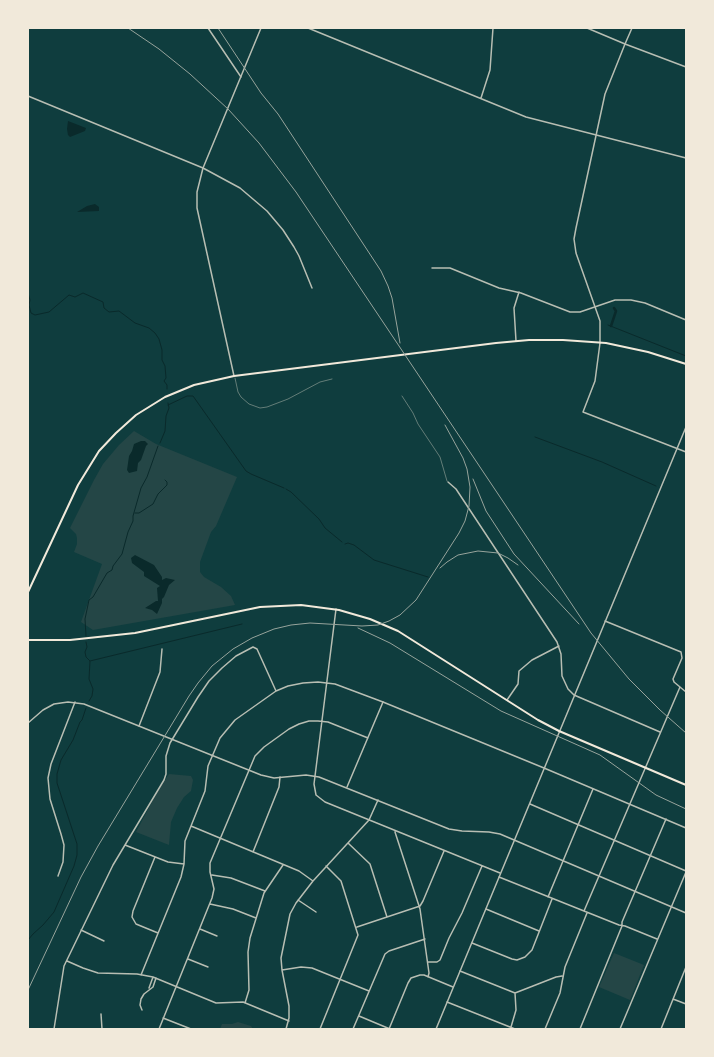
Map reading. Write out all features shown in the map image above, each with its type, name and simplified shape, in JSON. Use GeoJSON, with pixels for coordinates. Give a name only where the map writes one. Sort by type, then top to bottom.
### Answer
{"type":"FeatureCollection","features":[{"type":"Feature","properties":{"kind":"main road"},"geometry":{"type":"LineString","coordinates":[[28,592],[82,479],[97,454],[113,436],[136,415],[170,395],[201,383],[234,376],[516,341],[555,340],[600,343],[643,351],[686,364]]}},
{"type":"Feature","properties":{"kind":"main road"},"geometry":{"type":"LineString","coordinates":[[28,640],[76,640],[135,633],[260,607],[296,605],[336,609],[365,617],[398,631],[538,720],[559,731],[686,786]]}},
{"type":"Feature","properties":{"kind":"street"},"geometry":{"type":"LineString","coordinates":[[208,28],[241,77]]}},
{"type":"Feature","properties":{"kind":"street"},"geometry":{"type":"LineString","coordinates":[[234,376],[197,208],[197,189],[203,168],[261,28]]}},
{"type":"Feature","properties":{"kind":"street"},"geometry":{"type":"LineString","coordinates":[[308,28],[536,120],[686,158]]}},
{"type":"Feature","properties":{"kind":"street"},"geometry":{"type":"LineString","coordinates":[[481,98],[490,70],[493,28]]}},
{"type":"Feature","properties":{"kind":"street"},"geometry":{"type":"LineString","coordinates":[[587,28],[686,68]]}},
{"type":"Feature","properties":{"kind":"street"},"geometry":{"type":"LineString","coordinates":[[632,28],[605,94],[574,238],[576,253],[601,323],[600,343],[594,385],[583,412],[686,452]]}},
{"type":"Feature","properties":{"kind":"street"},"geometry":{"type":"LineString","coordinates":[[28,96],[203,168],[240,188],[267,211],[283,230],[299,256],[312,288]]}},
{"type":"Feature","properties":{"kind":"street"},"geometry":{"type":"LineString","coordinates":[[432,268],[450,268],[499,288],[519,292],[570,312],[579,312],[615,300],[633,300],[645,303],[686,320]]}},
{"type":"Feature","properties":{"kind":"street"},"geometry":{"type":"LineString","coordinates":[[516,341],[514,310],[519,292]]}},
{"type":"Feature","properties":{"kind":"street"},"geometry":{"type":"LineString","coordinates":[[436,1029],[686,427]]}},
{"type":"Feature","properties":{"kind":"street"},"geometry":{"type":"LineString","coordinates":[[448,482],[456,489],[559,646],[561,654],[561,670],[563,681],[566,686],[574,695],[660,732]]}},
{"type":"Feature","properties":{"kind":"street"},"geometry":{"type":"LineString","coordinates":[[336,609],[315,776],[314,789],[316,795],[320,799],[500,874]]}},
{"type":"Feature","properties":{"kind":"street"},"geometry":{"type":"LineString","coordinates":[[605,621],[678,650],[682,653],[682,658],[674,677],[674,682],[686,692]]}},
{"type":"Feature","properties":{"kind":"street"},"geometry":{"type":"LineString","coordinates":[[507,700],[518,684],[519,671],[532,660],[559,646]]}},
{"type":"Feature","properties":{"kind":"street"},"geometry":{"type":"LineString","coordinates":[[54,1029],[63,972],[67,961],[104,881],[164,780],[166,774],[166,756],[171,739],[212,678],[236,656],[251,648],[255,647],[257,649],[276,691]]}},
{"type":"Feature","properties":{"kind":"street"},"geometry":{"type":"LineString","coordinates":[[139,726],[160,672],[162,650]]}},
{"type":"Feature","properties":{"kind":"street"},"geometry":{"type":"LineString","coordinates":[[141,975],[180,880],[184,864],[185,841],[205,791],[207,769],[220,738],[232,723],[276,691],[298,684],[327,682],[345,687],[686,828]]}},
{"type":"Feature","properties":{"kind":"street"},"geometry":{"type":"LineString","coordinates":[[584,911],[680,687]]}},
{"type":"Feature","properties":{"kind":"street"},"geometry":{"type":"LineString","coordinates":[[28,723],[40,712],[51,706],[65,702],[84,704],[248,771],[264,776],[280,778],[315,776],[347,787],[449,829],[489,832],[514,840],[686,913]]}},
{"type":"Feature","properties":{"kind":"street"},"geometry":{"type":"LineString","coordinates":[[58,876],[63,859],[64,845],[50,799],[48,778],[51,764],[75,702]]}},
{"type":"Feature","properties":{"kind":"street"},"geometry":{"type":"LineString","coordinates":[[347,787],[383,702]]}},
{"type":"Feature","properties":{"kind":"street"},"geometry":{"type":"LineString","coordinates":[[158,1029],[210,904],[214,890],[210,863],[248,771],[259,751],[289,729],[306,722],[322,721],[368,738]]}},
{"type":"Feature","properties":{"kind":"street"},"geometry":{"type":"LineString","coordinates":[[253,852],[280,787],[280,778]]}},
{"type":"Feature","properties":{"kind":"street"},"geometry":{"type":"LineString","coordinates":[[548,897],[593,789]]}},
{"type":"Feature","properties":{"kind":"street"},"geometry":{"type":"LineString","coordinates":[[286,1029],[289,1021],[289,1003],[282,970],[282,952],[291,911],[313,881],[369,820],[378,800]]}},
{"type":"Feature","properties":{"kind":"street"},"geometry":{"type":"LineString","coordinates":[[529,804],[686,871],[620,1029]]}},
{"type":"Feature","properties":{"kind":"street"},"geometry":{"type":"LineString","coordinates":[[580,1029],[622,926],[622,922],[666,819]]}},
{"type":"Feature","properties":{"kind":"street"},"geometry":{"type":"LineString","coordinates":[[191,826],[301,872],[313,881]]}},
{"type":"Feature","properties":{"kind":"street"},"geometry":{"type":"LineString","coordinates":[[395,831],[420,906],[428,962],[428,977]]}},
{"type":"Feature","properties":{"kind":"street"},"geometry":{"type":"LineString","coordinates":[[348,842],[370,864],[387,917]]}},
{"type":"Feature","properties":{"kind":"street"},"geometry":{"type":"LineString","coordinates":[[125,845],[168,862],[184,864]]}},
{"type":"Feature","properties":{"kind":"street"},"geometry":{"type":"LineString","coordinates":[[356,927],[420,906],[444,851]]}},
{"type":"Feature","properties":{"kind":"street"},"geometry":{"type":"LineString","coordinates":[[155,857],[133,911],[132,917],[136,924],[158,933]]}},
{"type":"Feature","properties":{"kind":"street"},"geometry":{"type":"LineString","coordinates":[[245,1003],[249,990],[248,945],[265,891],[284,865]]}},
{"type":"Feature","properties":{"kind":"street"},"geometry":{"type":"LineString","coordinates":[[320,1029],[357,937],[356,927],[341,881],[326,866]]}},
{"type":"Feature","properties":{"kind":"street"},"geometry":{"type":"LineString","coordinates":[[428,962],[439,961],[482,866]]}},
{"type":"Feature","properties":{"kind":"street"},"geometry":{"type":"LineString","coordinates":[[211,875],[232,878],[265,891]]}},
{"type":"Feature","properties":{"kind":"street"},"geometry":{"type":"LineString","coordinates":[[499,877],[657,939]]}},
{"type":"Feature","properties":{"kind":"street"},"geometry":{"type":"LineString","coordinates":[[472,942],[512,959],[517,960],[525,958],[530,952],[553,899]]}},
{"type":"Feature","properties":{"kind":"street"},"geometry":{"type":"LineString","coordinates":[[298,900],[316,912]]}},
{"type":"Feature","properties":{"kind":"street"},"geometry":{"type":"LineString","coordinates":[[210,904],[235,909],[256,918]]}},
{"type":"Feature","properties":{"kind":"street"},"geometry":{"type":"LineString","coordinates":[[486,909],[539,931]]}},
{"type":"Feature","properties":{"kind":"street"},"geometry":{"type":"LineString","coordinates":[[545,1029],[560,993],[562,976],[565,967],[587,912]]}},
{"type":"Feature","properties":{"kind":"street"},"geometry":{"type":"LineString","coordinates":[[200,929],[217,936]]}},
{"type":"Feature","properties":{"kind":"street"},"geometry":{"type":"LineString","coordinates":[[81,930],[104,941]]}},
{"type":"Feature","properties":{"kind":"street"},"geometry":{"type":"LineString","coordinates":[[353,1029],[382,957],[386,952],[425,939]]}},
{"type":"Feature","properties":{"kind":"street"},"geometry":{"type":"LineString","coordinates":[[188,959],[208,967]]}},
{"type":"Feature","properties":{"kind":"street"},"geometry":{"type":"LineString","coordinates":[[67,961],[98,973],[153,977],[218,1003],[245,1003],[289,1021]]}},
{"type":"Feature","properties":{"kind":"street"},"geometry":{"type":"LineString","coordinates":[[661,1029],[686,967]]}},
{"type":"Feature","properties":{"kind":"street"},"geometry":{"type":"LineString","coordinates":[[282,970],[309,968],[369,991]]}},
{"type":"Feature","properties":{"kind":"street"},"geometry":{"type":"LineString","coordinates":[[460,971],[516,993],[562,976]]}},
{"type":"Feature","properties":{"kind":"street"},"geometry":{"type":"LineString","coordinates":[[358,1016],[389,1029],[410,980],[420,975],[453,987]]}},
{"type":"Feature","properties":{"kind":"street"},"geometry":{"type":"LineString","coordinates":[[149,989],[153,977]]}},
{"type":"Feature","properties":{"kind":"street"},"geometry":{"type":"LineString","coordinates":[[142,1010],[140,1005],[141,998],[149,989],[153,987],[156,978]]}},
{"type":"Feature","properties":{"kind":"street"},"geometry":{"type":"LineString","coordinates":[[511,1027],[516,1010],[516,993]]}},
{"type":"Feature","properties":{"kind":"street"},"geometry":{"type":"LineString","coordinates":[[673,999],[686,1004]]}},
{"type":"Feature","properties":{"kind":"street"},"geometry":{"type":"LineString","coordinates":[[447,1002],[515,1029]]}},
{"type":"Feature","properties":{"kind":"street"},"geometry":{"type":"LineString","coordinates":[[101,1014],[102,1029]]}},
{"type":"Feature","properties":{"kind":"street"},"geometry":{"type":"LineString","coordinates":[[163,1018],[191,1029]]}},
{"type":"Feature","properties":{"kind":"lane"},"geometry":{"type":"LineString","coordinates":[[234,376],[238,392],[241,397],[249,404],[260,408],[288,399],[320,382],[332,379]]}},
{"type":"Feature","properties":{"kind":"lane"},"geometry":{"type":"LineString","coordinates":[[402,396],[414,413],[418,424],[440,457],[448,482]]}},
{"type":"Feature","properties":{"kind":"shaded area"},"geometry":{"type":"Polygon","coordinates":[[[68,121],[86,128],[85,131],[70,137],[67,129],[68,121]]]}},
{"type":"Feature","properties":{"kind":"shaded area"},"geometry":{"type":"Polygon","coordinates":[[[95,204],[99,207],[99,211],[77,212],[87,206],[95,204]]]}},
{"type":"Feature","properties":{"kind":"shaded area"},"geometry":{"type":"Polygon","coordinates":[[[134,431],[156,444],[237,477],[216,526],[211,532],[200,562],[200,572],[204,577],[221,587],[231,596],[235,605],[93,630],[81,622],[102,564],[74,552],[77,544],[77,538],[76,534],[70,528],[103,464],[119,445],[134,431]]]}},
{"type":"Feature","properties":{"kind":"shaded area"},"geometry":{"type":"Polygon","coordinates":[[[145,441],[148,444],[141,460],[138,463],[137,471],[129,473],[127,470],[129,456],[134,444],[145,441]]]}},
{"type":"Feature","properties":{"kind":"shaded area"},"geometry":{"type":"Polygon","coordinates":[[[135,555],[154,565],[162,577],[162,580],[166,578],[175,580],[169,585],[157,614],[152,610],[145,608],[158,601],[157,588],[160,586],[144,576],[144,572],[132,563],[131,558],[135,555]]]}},
{"type":"Feature","properties":{"kind":"shaded area"},"geometry":{"type":"Polygon","coordinates":[[[169,774],[191,776],[193,780],[191,791],[184,797],[171,822],[169,845],[136,832],[160,787],[169,774]]]}},
{"type":"Feature","properties":{"kind":"shaded area"},"geometry":{"type":"Polygon","coordinates":[[[614,953],[644,965],[630,1000],[599,987],[614,953]]]}},
{"type":"Feature","properties":{"kind":"shaded area"},"geometry":{"type":"Polygon","coordinates":[[[238,1022],[251,1026],[253,1029],[220,1029],[222,1024],[232,1024],[238,1022]]]}},
{"type":"Feature","properties":{"kind":"waterway"},"geometry":{"type":"LineString","coordinates":[[28,293],[31,313],[35,315],[49,312],[69,295],[75,297],[83,293],[103,302],[104,308],[109,312],[119,311],[135,323],[149,328],[159,339],[162,350],[162,360],[165,366],[166,378],[164,381],[167,385],[167,389]]}},
{"type":"Feature","properties":{"kind":"waterway"},"geometry":{"type":"LineString","coordinates":[[611,326],[616,311],[614,308]]}},
{"type":"Feature","properties":{"kind":"waterway"},"geometry":{"type":"LineString","coordinates":[[608,325],[686,356]]}},
{"type":"Feature","properties":{"kind":"waterway"},"geometry":{"type":"LineString","coordinates":[[168,405],[187,396],[193,396],[246,471],[284,488]]}},
{"type":"Feature","properties":{"kind":"waterway"},"geometry":{"type":"LineString","coordinates":[[160,443],[165,431],[166,416],[169,408],[168,403]]}},
{"type":"Feature","properties":{"kind":"waterway"},"geometry":{"type":"LineString","coordinates":[[535,437],[602,462],[656,486]]}},
{"type":"Feature","properties":{"kind":"waterway"},"geometry":{"type":"LineString","coordinates":[[86,636],[85,619],[89,600],[93,597],[107,573],[112,570],[113,566],[122,554],[128,532],[133,521],[141,488],[147,477],[158,446]]}},
{"type":"Feature","properties":{"kind":"waterway"},"geometry":{"type":"LineString","coordinates":[[135,513],[139,513],[153,504],[158,494],[167,485],[165,480]]}},
{"type":"Feature","properties":{"kind":"waterway"},"geometry":{"type":"LineString","coordinates":[[286,489],[319,519],[325,528],[342,542]]}},
{"type":"Feature","properties":{"kind":"waterway"},"geometry":{"type":"LineString","coordinates":[[345,544],[348,543],[354,545],[374,560],[428,577]]}},
{"type":"Feature","properties":{"kind":"waterway"},"geometry":{"type":"LineString","coordinates":[[90,661],[242,624]]}},
{"type":"Feature","properties":{"kind":"waterway"},"geometry":{"type":"LineString","coordinates":[[86,642],[86,657],[90,661],[89,679],[93,689],[92,696],[89,701]]}},
{"type":"Feature","properties":{"kind":"waterway"},"geometry":{"type":"LineString","coordinates":[[28,940],[54,912],[74,866],[77,855],[77,844],[57,783],[57,774],[61,760],[73,740],[86,708]]}},
{"type":"Feature","properties":{"kind":"railway"},"geometry":{"type":"LineString","coordinates":[[128,28],[159,49],[190,74],[228,109],[259,143],[296,192],[591,633],[629,679],[686,733]]}},
{"type":"Feature","properties":{"kind":"railway"},"geometry":{"type":"LineString","coordinates":[[218,28],[261,93],[278,114],[381,271],[392,298],[400,343]]}},
{"type":"Feature","properties":{"kind":"railway"},"geometry":{"type":"LineString","coordinates":[[28,990],[81,877],[98,846],[189,696],[212,666],[233,649],[252,638],[274,629],[310,623],[362,626],[378,625],[400,615],[416,600],[459,533],[465,521],[469,506],[470,487],[467,469],[463,458],[445,425]]}},
{"type":"Feature","properties":{"kind":"railway"},"geometry":{"type":"LineString","coordinates":[[473,479],[486,511],[514,554],[579,624]]}},
{"type":"Feature","properties":{"kind":"railway"},"geometry":{"type":"LineString","coordinates":[[440,568],[458,555],[478,551],[498,553],[518,565]]}},
{"type":"Feature","properties":{"kind":"railway"},"geometry":{"type":"LineString","coordinates":[[358,628],[390,643],[501,711],[600,755],[656,795],[686,809]]}}]}
